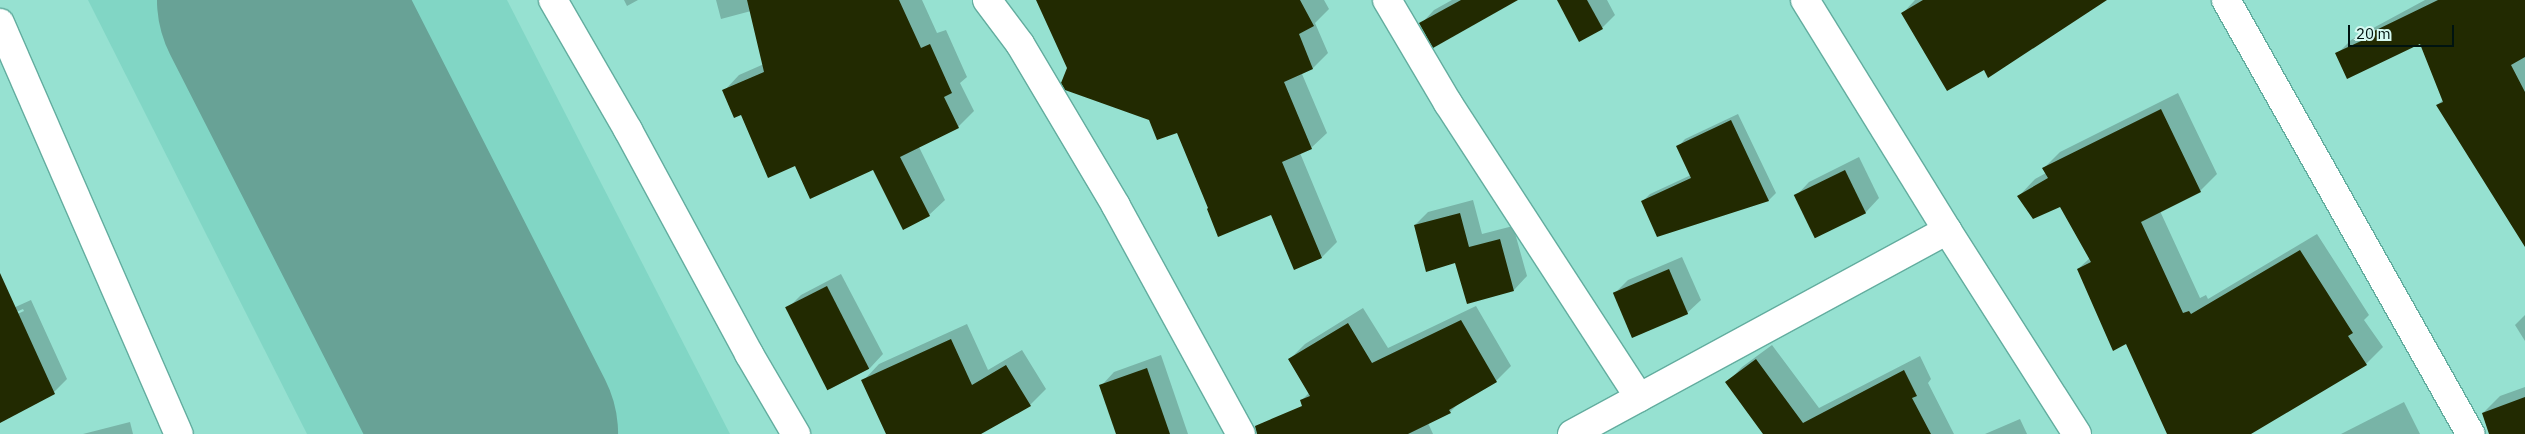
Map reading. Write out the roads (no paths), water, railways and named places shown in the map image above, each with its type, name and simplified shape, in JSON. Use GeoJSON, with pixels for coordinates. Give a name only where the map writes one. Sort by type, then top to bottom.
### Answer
{"type":"FeatureCollection","features":[{"type":"Feature","properties":{"kind":"street"},"geometry":{"type":"LineString","coordinates":[[553,0],[628,130],[749,354],[796,434]]}},
{"type":"Feature","properties":{"kind":"street"},"geometry":{"type":"LineString","coordinates":[[987,0],[1020,44],[1116,206],[1227,422],[1241,434]]}},
{"type":"Feature","properties":{"kind":"street"},"geometry":{"type":"LineString","coordinates":[[1387,0],[1448,103],[1639,396]]}},
{"type":"Feature","properties":{"kind":"street"},"geometry":{"type":"LineString","coordinates":[[1805,0],[1947,230],[2077,434]]}},
{"type":"Feature","properties":{"kind":"street"},"geometry":{"type":"LineString","coordinates":[[2226,0],[2471,434]]}},
{"type":"Feature","properties":{"kind":"street"},"geometry":{"type":"LineString","coordinates":[[0,23],[179,434]]}},
{"type":"Feature","properties":{"kind":"street"},"geometry":{"type":"LineString","coordinates":[[1572,434],[1947,230]]}}]}
